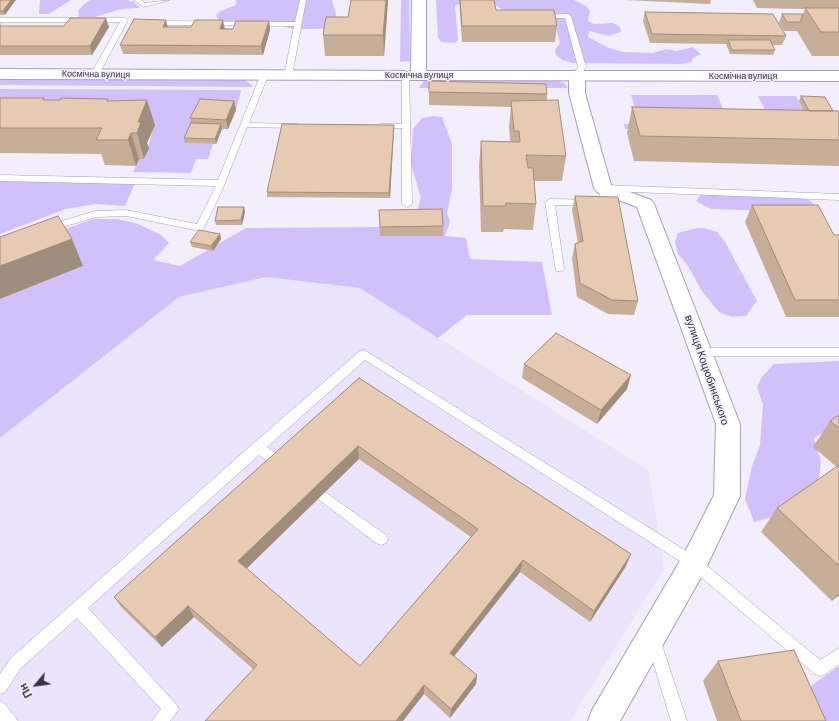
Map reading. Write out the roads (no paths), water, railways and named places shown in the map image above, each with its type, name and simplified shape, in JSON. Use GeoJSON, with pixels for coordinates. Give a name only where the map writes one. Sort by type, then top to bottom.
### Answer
{"type":"FeatureCollection","features":[{"type":"Feature","properties":{"kind":"street"},"geometry":{"type":"LineString","coordinates":[[411,75],[419,0]]}},
{"type":"Feature","properties":{"kind":"street","name":"Космічна вулиця"},"geometry":{"type":"LineString","coordinates":[[0,74],[264,76],[839,76]]}},
{"type":"Feature","properties":{"kind":"street"},"geometry":{"type":"LineString","coordinates":[[577,75],[577,94],[603,188]]}},
{"type":"Feature","properties":{"kind":"street","name":"вулиця Коцюбинського"},"geometry":{"type":"LineString","coordinates":[[603,188],[645,204],[728,424],[727,496],[694,563],[603,721]]}},
{"type":"Feature","properties":{"kind":"lane"},"geometry":{"type":"LineString","coordinates":[[137,0],[144,5],[167,0]]}},
{"type":"Feature","properties":{"kind":"lane"},"geometry":{"type":"LineString","coordinates":[[288,76],[304,0]]}},
{"type":"Feature","properties":{"kind":"lane"},"geometry":{"type":"LineString","coordinates":[[536,16],[568,16],[582,67],[577,75]]}},
{"type":"Feature","properties":{"kind":"lane"},"geometry":{"type":"LineString","coordinates":[[0,20],[125,20],[95,74]]}},
{"type":"Feature","properties":{"kind":"lane"},"geometry":{"type":"LineString","coordinates":[[158,23],[298,24]]}},
{"type":"Feature","properties":{"kind":"lane"},"geometry":{"type":"LineString","coordinates":[[407,204],[406,126],[411,75]]}},
{"type":"Feature","properties":{"kind":"lane"},"geometry":{"type":"LineString","coordinates":[[43,230],[95,214],[126,213],[200,228],[221,183],[264,76]]}},
{"type":"Feature","properties":{"kind":"lane"},"geometry":{"type":"LineString","coordinates":[[245,125],[308,126]]}},
{"type":"Feature","properties":{"kind":"lane"},"geometry":{"type":"LineString","coordinates":[[371,126],[406,126]]}},
{"type":"Feature","properties":{"kind":"lane"},"geometry":{"type":"LineString","coordinates":[[0,178],[221,183]]}},
{"type":"Feature","properties":{"kind":"lane"},"geometry":{"type":"LineString","coordinates":[[559,269],[550,202],[605,203],[603,188],[839,197]]}},
{"type":"Feature","properties":{"kind":"lane"},"geometry":{"type":"LineString","coordinates":[[702,352],[839,352]]}},
{"type":"Feature","properties":{"kind":"lane"},"geometry":{"type":"LineString","coordinates":[[0,687],[16,663],[77,607],[364,354],[694,563],[820,669],[839,655]]}},
{"type":"Feature","properties":{"kind":"lane"},"geometry":{"type":"LineString","coordinates":[[258,447],[281,464]]}},
{"type":"Feature","properties":{"kind":"lane"},"geometry":{"type":"LineString","coordinates":[[322,495],[381,539]]}},
{"type":"Feature","properties":{"kind":"lane"},"geometry":{"type":"LineString","coordinates":[[77,607],[171,709],[160,721]]}},
{"type":"Feature","properties":{"kind":"lane"},"geometry":{"type":"LineString","coordinates":[[652,636],[679,721]]}},
{"type":"Feature","properties":{"kind":"lane"},"geometry":{"type":"LineString","coordinates":[[0,709],[10,721]]}}]}
